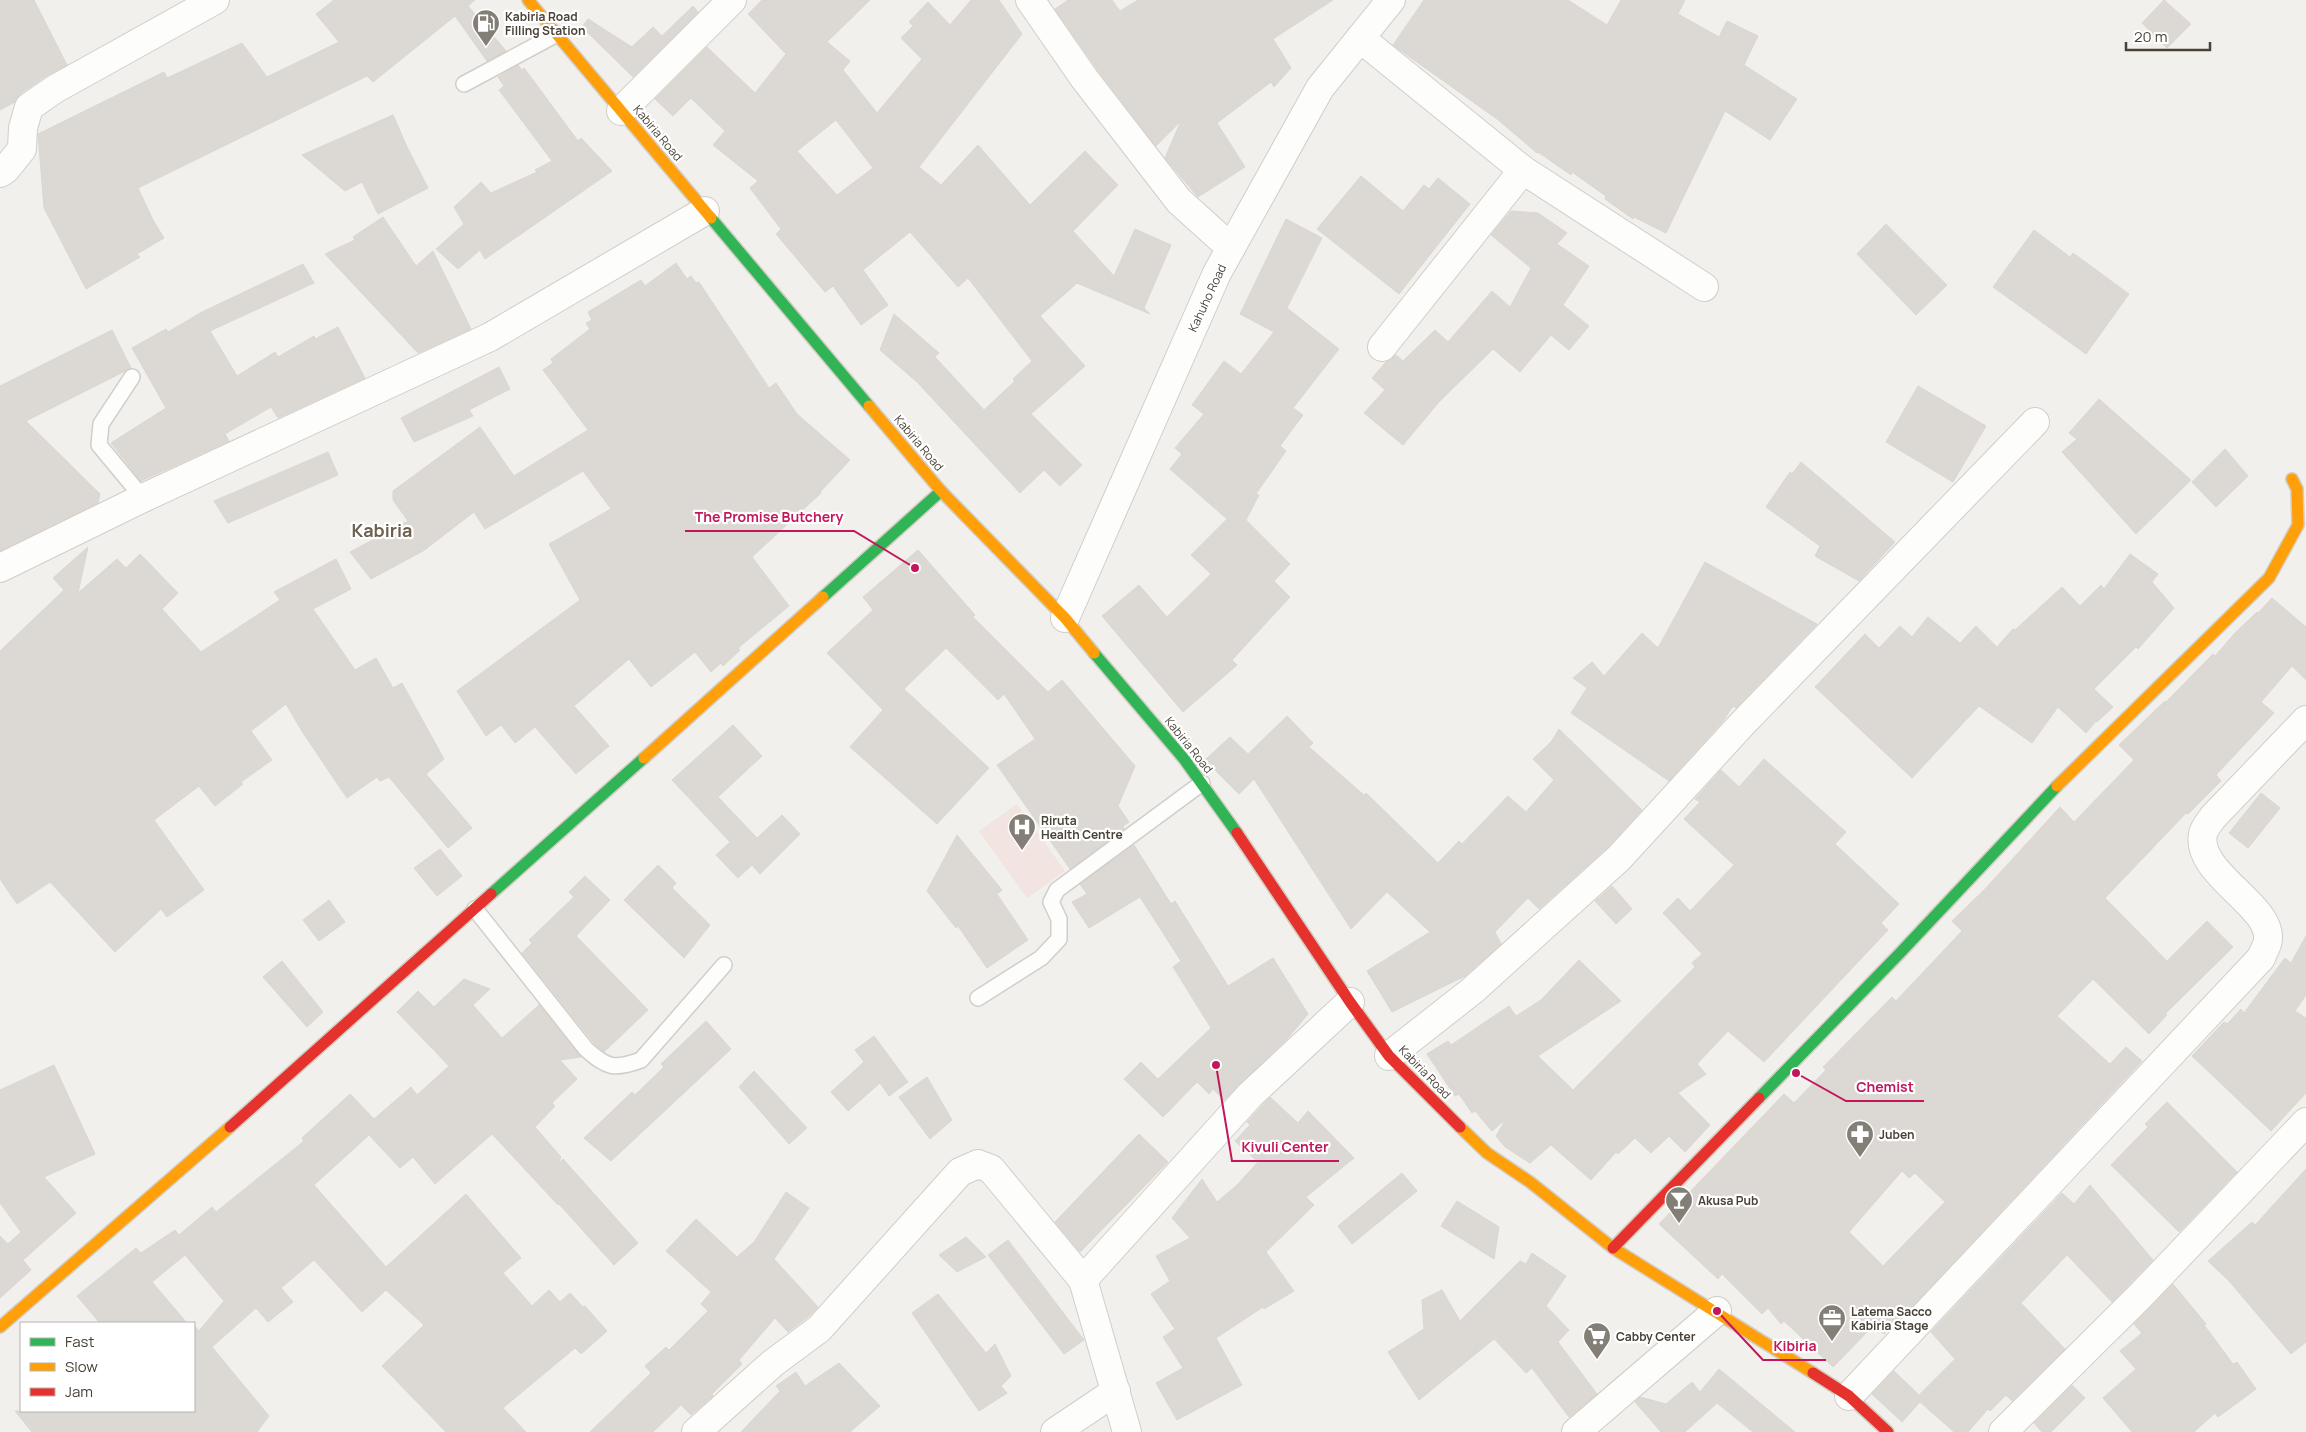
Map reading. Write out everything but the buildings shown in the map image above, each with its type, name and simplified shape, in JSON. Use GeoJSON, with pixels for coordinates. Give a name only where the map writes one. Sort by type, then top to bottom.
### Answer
{"type":"FeatureCollection","features":[{"type":"Feature","properties":{"kind":"street"},"geometry":{"type":"LineString","coordinates":[[0,173],[6,169],[22,149],[29,107],[54,90],[215,0]]}},
{"type":"Feature","properties":{"kind":"street","name":"Kabiria Road"},"geometry":{"type":"LineString","coordinates":[[528,0],[941,491],[1065,618],[1184,759],[1270,880],[1350,1002],[1389,1056],[1426,1095],[1488,1153],[1530,1182],[1613,1248],[1717,1311],[1849,1396],[1888,1432]]}},
{"type":"Feature","properties":{"kind":"street"},"geometry":{"type":"LineString","coordinates":[[621,111],[732,0]]}},
{"type":"Feature","properties":{"kind":"street"},"geometry":{"type":"LineString","coordinates":[[1030,0],[1084,78],[1179,201],[1231,248]]}},
{"type":"Feature","properties":{"kind":"street","name":"Kahuho Road"},"geometry":{"type":"LineString","coordinates":[[1065,618],[1209,291],[1231,248],[1320,88],[1390,0]]}},
{"type":"Feature","properties":{"kind":"street"},"geometry":{"type":"LineString","coordinates":[[1360,38],[1523,170],[1704,287]]}},
{"type":"Feature","properties":{"kind":"street"},"geometry":{"type":"LineString","coordinates":[[1382,347],[1523,170]]}},
{"type":"Feature","properties":{"kind":"street"},"geometry":{"type":"LineString","coordinates":[[0,568],[143,498],[490,337],[705,210]]}},
{"type":"Feature","properties":{"kind":"street"},"geometry":{"type":"LineString","coordinates":[[1389,1056],[1473,990],[1619,858],[1742,724],[2035,422]]}},
{"type":"Feature","properties":{"kind":"street"},"geometry":{"type":"LineString","coordinates":[[1613,1248],[1900,953],[2080,761],[2269,578],[2298,525],[2297,489],[2292,480]]}},
{"type":"Feature","properties":{"kind":"street"},"geometry":{"type":"LineString","coordinates":[[0,1327],[283,1081],[941,491]]}},
{"type":"Feature","properties":{"kind":"street"},"geometry":{"type":"LineString","coordinates":[[1849,1396],[2261,958],[2268,939],[2263,923],[2248,903],[2213,867],[2203,849],[2203,833],[2213,817],[2306,720]]}},
{"type":"Feature","properties":{"kind":"street"},"geometry":{"type":"LineString","coordinates":[[1083,1280],[1250,1095],[1350,1002]]}},
{"type":"Feature","properties":{"kind":"street"},"geometry":{"type":"LineString","coordinates":[[2003,1432],[2142,1294],[2306,1122]]}},
{"type":"Feature","properties":{"kind":"street"},"geometry":{"type":"LineString","coordinates":[[696,1432],[773,1363],[819,1329],[960,1172],[978,1164],[990,1169],[1083,1280],[1128,1432]]}},
{"type":"Feature","properties":{"kind":"street"},"geometry":{"type":"LineString","coordinates":[[1576,1432],[1717,1311]]}},
{"type":"Feature","properties":{"kind":"street"},"geometry":{"type":"LineString","coordinates":[[1055,1432],[1116,1391]]}},
{"type":"Feature","properties":{"kind":"lane"},"geometry":{"type":"LineString","coordinates":[[464,84],[557,34]]}},
{"type":"Feature","properties":{"kind":"lane"},"geometry":{"type":"LineString","coordinates":[[132,377],[100,424],[99,445],[143,498]]}},
{"type":"Feature","properties":{"kind":"lane"},"geometry":{"type":"LineString","coordinates":[[978,998],[1041,958],[1059,939],[1059,919],[1051,902],[1058,890],[1202,783]]}},
{"type":"Feature","properties":{"kind":"lane"},"geometry":{"type":"LineString","coordinates":[[475,909],[586,1049],[601,1063],[621,1067],[641,1060],[724,966]]}},
{"type":"Feature","properties":{"kind":"shaded area","name":"Riruta Health Centre"},"geometry":{"type":"Polygon","coordinates":[[[1017,804],[1065,871],[1027,898],[979,831],[1017,804]]]}},
{"type":"Feature","properties":{"kind":"traffic: fast"},"geometry":{"type":"LineString","coordinates":[[711,218],[869,406]]}},
{"type":"Feature","properties":{"kind":"traffic: fast"},"geometry":{"type":"LineString","coordinates":[[823,597],[941,491]]}},
{"type":"Feature","properties":{"kind":"traffic: fast"},"geometry":{"type":"LineString","coordinates":[[1094,653],[1184,759],[1237,833]]}},
{"type":"Feature","properties":{"kind":"traffic: fast"},"geometry":{"type":"LineString","coordinates":[[491,894],[644,758]]}},
{"type":"Feature","properties":{"kind":"traffic: fast"},"geometry":{"type":"LineString","coordinates":[[1759,1098],[1900,953],[2057,786]]}},
{"type":"Feature","properties":{"kind":"traffic: slow"},"geometry":{"type":"LineString","coordinates":[[528,0],[711,218]]}},
{"type":"Feature","properties":{"kind":"traffic: slow"},"geometry":{"type":"LineString","coordinates":[[869,406],[941,491],[1065,618],[1094,653]]}},
{"type":"Feature","properties":{"kind":"traffic: slow"},"geometry":{"type":"LineString","coordinates":[[2057,786],[2269,578],[2298,525],[2297,489],[2292,479]]}},
{"type":"Feature","properties":{"kind":"traffic: slow"},"geometry":{"type":"LineString","coordinates":[[644,758],[823,597]]}},
{"type":"Feature","properties":{"kind":"traffic: slow"},"geometry":{"type":"LineString","coordinates":[[0,1327],[230,1127]]}},
{"type":"Feature","properties":{"kind":"traffic: slow"},"geometry":{"type":"LineString","coordinates":[[1460,1127],[1487,1153],[1530,1182],[1613,1248],[1813,1373]]}},
{"type":"Feature","properties":{"kind":"traffic: jam"},"geometry":{"type":"LineString","coordinates":[[1237,833],[1350,1002],[1389,1056],[1460,1127]]}},
{"type":"Feature","properties":{"kind":"traffic: jam"},"geometry":{"type":"LineString","coordinates":[[230,1127],[491,894]]}},
{"type":"Feature","properties":{"kind":"traffic: jam"},"geometry":{"type":"LineString","coordinates":[[1613,1248],[1759,1098]]}},
{"type":"Feature","properties":{"kind":"traffic: jam"},"geometry":{"type":"LineString","coordinates":[[1813,1373],[1849,1396],[1888,1432]]}},
{"type":"Feature","properties":{"kind":"place","name":"Kabiria Road Filling Station"},"geometry":{"type":"Point","coordinates":[486,47]}},
{"type":"Feature","properties":{"kind":"place","name":"The Promise Butchery"},"geometry":{"type":"Point","coordinates":[915,568]}},
{"type":"Feature","properties":{"kind":"place","name":"Riruta Health Centre"},"geometry":{"type":"Point","coordinates":[1022,851]}},
{"type":"Feature","properties":{"kind":"place","name":"Kivuli Center"},"geometry":{"type":"Point","coordinates":[1216,1065]}},
{"type":"Feature","properties":{"kind":"place","name":"Chemist"},"geometry":{"type":"Point","coordinates":[1796,1073]}},
{"type":"Feature","properties":{"kind":"place","name":"Juben"},"geometry":{"type":"Point","coordinates":[1860,1158]}},
{"type":"Feature","properties":{"kind":"place","name":"Akusa Pub"},"geometry":{"type":"Point","coordinates":[1679,1224]}},
{"type":"Feature","properties":{"kind":"place","name":"Kibiria"},"geometry":{"type":"Point","coordinates":[1717,1311]}},
{"type":"Feature","properties":{"kind":"place","name":"Latema Sacco Kabiria Stage"},"geometry":{"type":"Point","coordinates":[1832,1342]}},
{"type":"Feature","properties":{"kind":"place","name":"Cabby Center"},"geometry":{"type":"Point","coordinates":[1597,1360]}},
{"type":"Feature","properties":{"kind":"district","name":"Kabiria"},"geometry":{"type":"Point","coordinates":[382,530]}}]}
